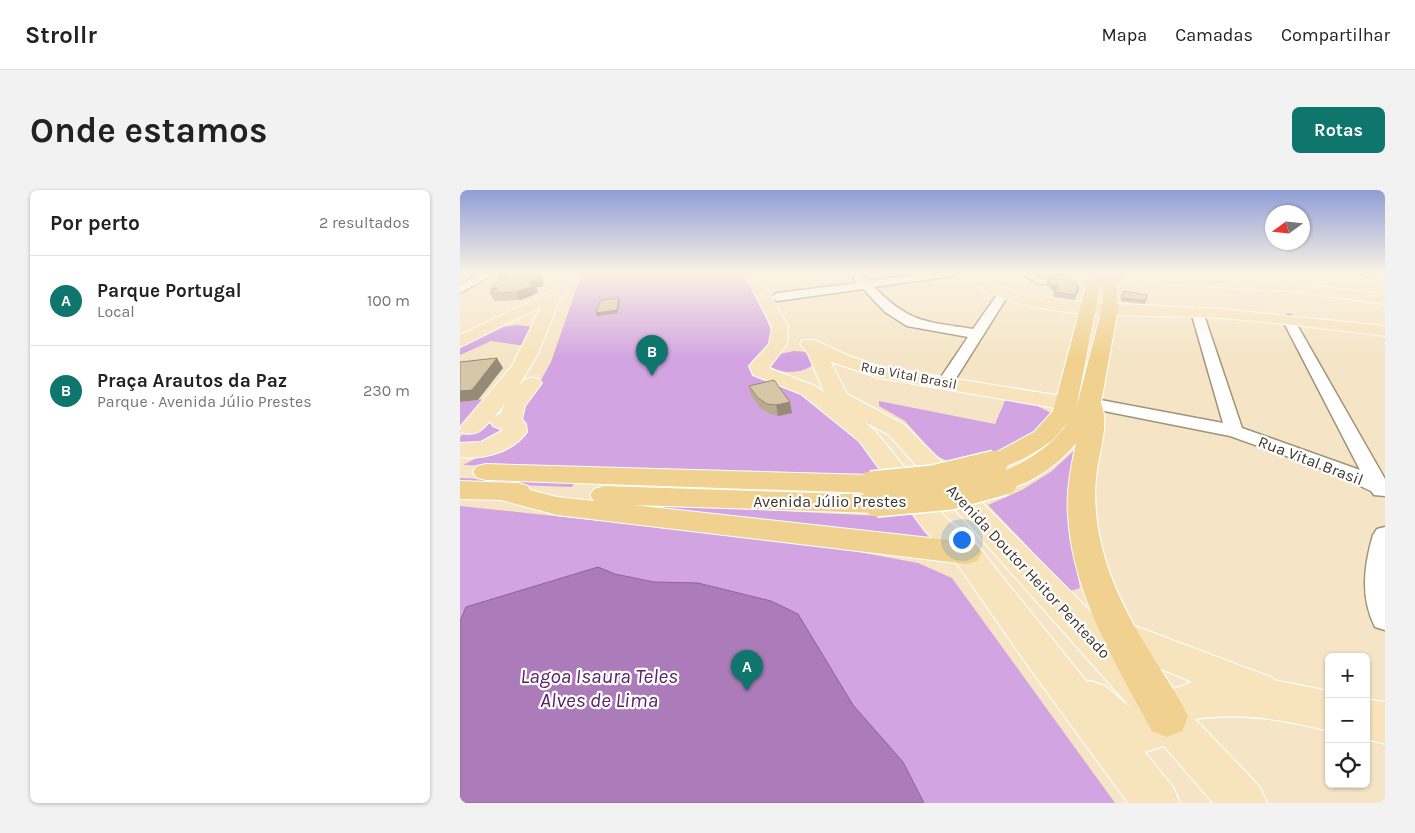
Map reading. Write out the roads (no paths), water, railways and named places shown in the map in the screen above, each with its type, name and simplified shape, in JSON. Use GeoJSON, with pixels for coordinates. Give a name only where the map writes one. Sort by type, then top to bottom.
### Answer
{"type":"FeatureCollection","features":[{"type":"Feature","properties":{"kind":"highway","name":"Avenida Júlio Prestes"},"geometry":{"type":"LineString","coordinates":[[1078,403],[1088,307],[1091,302]]}},
{"type":"Feature","properties":{"kind":"highway","name":"Avenida Júlio Prestes"},"geometry":{"type":"LineString","coordinates":[[478,483],[952,497],[1000,473],[1049,458],[1068,441],[1078,403],[1110,308],[1108,302]]}},
{"type":"Feature","properties":{"kind":"highway"},"geometry":{"type":"LineString","coordinates":[[1078,403],[1094,414],[1083,484],[1082,516],[1096,583],[1121,635],[1167,717]]}},
{"type":"Feature","properties":{"kind":"highway"},"geometry":{"type":"LineString","coordinates":[[478,483],[557,506],[966,553]]}},
{"type":"Feature","properties":{"kind":"main road"},"geometry":{"type":"LineString","coordinates":[[477,334],[530,302]]}},
{"type":"Feature","properties":{"kind":"main road"},"geometry":{"type":"LineString","coordinates":[[465,431],[511,384],[529,354],[552,302]]}},
{"type":"Feature","properties":{"kind":"main road"},"geometry":{"type":"LineString","coordinates":[[460,464],[486,448],[511,436],[516,428],[511,422],[510,416],[515,405],[538,375],[545,361],[557,302]]}},
{"type":"Feature","properties":{"kind":"main road"},"geometry":{"type":"LineString","coordinates":[[766,302],[780,327],[780,340],[796,340],[779,302]]}},
{"type":"Feature","properties":{"kind":"main road"},"geometry":{"type":"LineString","coordinates":[[1043,302],[1088,307],[1197,312],[1288,319],[1385,331]]}},
{"type":"Feature","properties":{"kind":"main road"},"geometry":{"type":"LineString","coordinates":[[460,342],[492,328],[520,323],[541,326]]}},
{"type":"Feature","properties":{"kind":"main road","name":"Rua Vital Brasil"},"geometry":{"type":"LineString","coordinates":[[796,340],[879,372],[1078,403]]}},
{"type":"Feature","properties":{"kind":"main road","name":"Avenida Doutor Heitor Penteado"},"geometry":{"type":"LineString","coordinates":[[1157,803],[1046,661],[966,553],[935,524],[868,436],[835,413],[808,390],[760,371],[759,366],[796,340],[822,358],[833,392],[840,398],[897,430],[1064,606],[1244,803]]}},
{"type":"Feature","properties":{"kind":"main road"},"geometry":{"type":"LineString","coordinates":[[465,431],[497,421],[511,422]]}},
{"type":"Feature","properties":{"kind":"main road"},"geometry":{"type":"LineString","coordinates":[[460,450],[486,448]]}},
{"type":"Feature","properties":{"kind":"main road"},"geometry":{"type":"LineString","coordinates":[[1064,606],[1100,628],[1279,700]]}},
{"type":"Feature","properties":{"kind":"main road"},"geometry":{"type":"LineString","coordinates":[[1046,661],[1113,720],[1133,730],[1149,731],[1167,717],[1173,708],[1195,700],[1224,696],[1279,700],[1325,709]]}},
{"type":"Feature","properties":{"kind":"main road"},"geometry":{"type":"LineString","coordinates":[[1370,720],[1385,723]]}},
{"type":"Feature","properties":{"kind":"street"},"geometry":{"type":"LineString","coordinates":[[881,302],[888,309],[912,323],[976,334]]}},
{"type":"Feature","properties":{"kind":"street"},"geometry":{"type":"LineString","coordinates":[[945,383],[998,302]]}},
{"type":"Feature","properties":{"kind":"street"},"geometry":{"type":"LineString","coordinates":[[1197,312],[1234,431]]}},
{"type":"Feature","properties":{"kind":"street"},"geometry":{"type":"LineString","coordinates":[[1288,319],[1383,491]]}},
{"type":"Feature","properties":{"kind":"street","name":"Rua Vital Brasil"},"geometry":{"type":"LineString","coordinates":[[1078,403],[1234,431],[1333,466],[1383,491]]}},
{"type":"Feature","properties":{"kind":"street"},"geometry":{"type":"LineString","coordinates":[[1385,535],[1376,577],[1378,595],[1385,619]]}},
{"type":"Feature","properties":{"kind":"water","name":"Lagoa Isaura Teles Alves de Lima"},"geometry":{"type":"Polygon","coordinates":[[[598,567],[615,574],[654,582],[698,583],[771,601],[798,614],[853,705],[903,762],[924,803],[460,803],[460,621],[466,607],[598,567]]]}},
{"type":"Feature","properties":{"kind":"place","name":"Praça Arautos da Paz"},"geometry":{"type":"Point","coordinates":[652,376]}},
{"type":"Feature","properties":{"kind":"place","name":"Parque Portugal"},"geometry":{"type":"Point","coordinates":[747,691]}}]}
